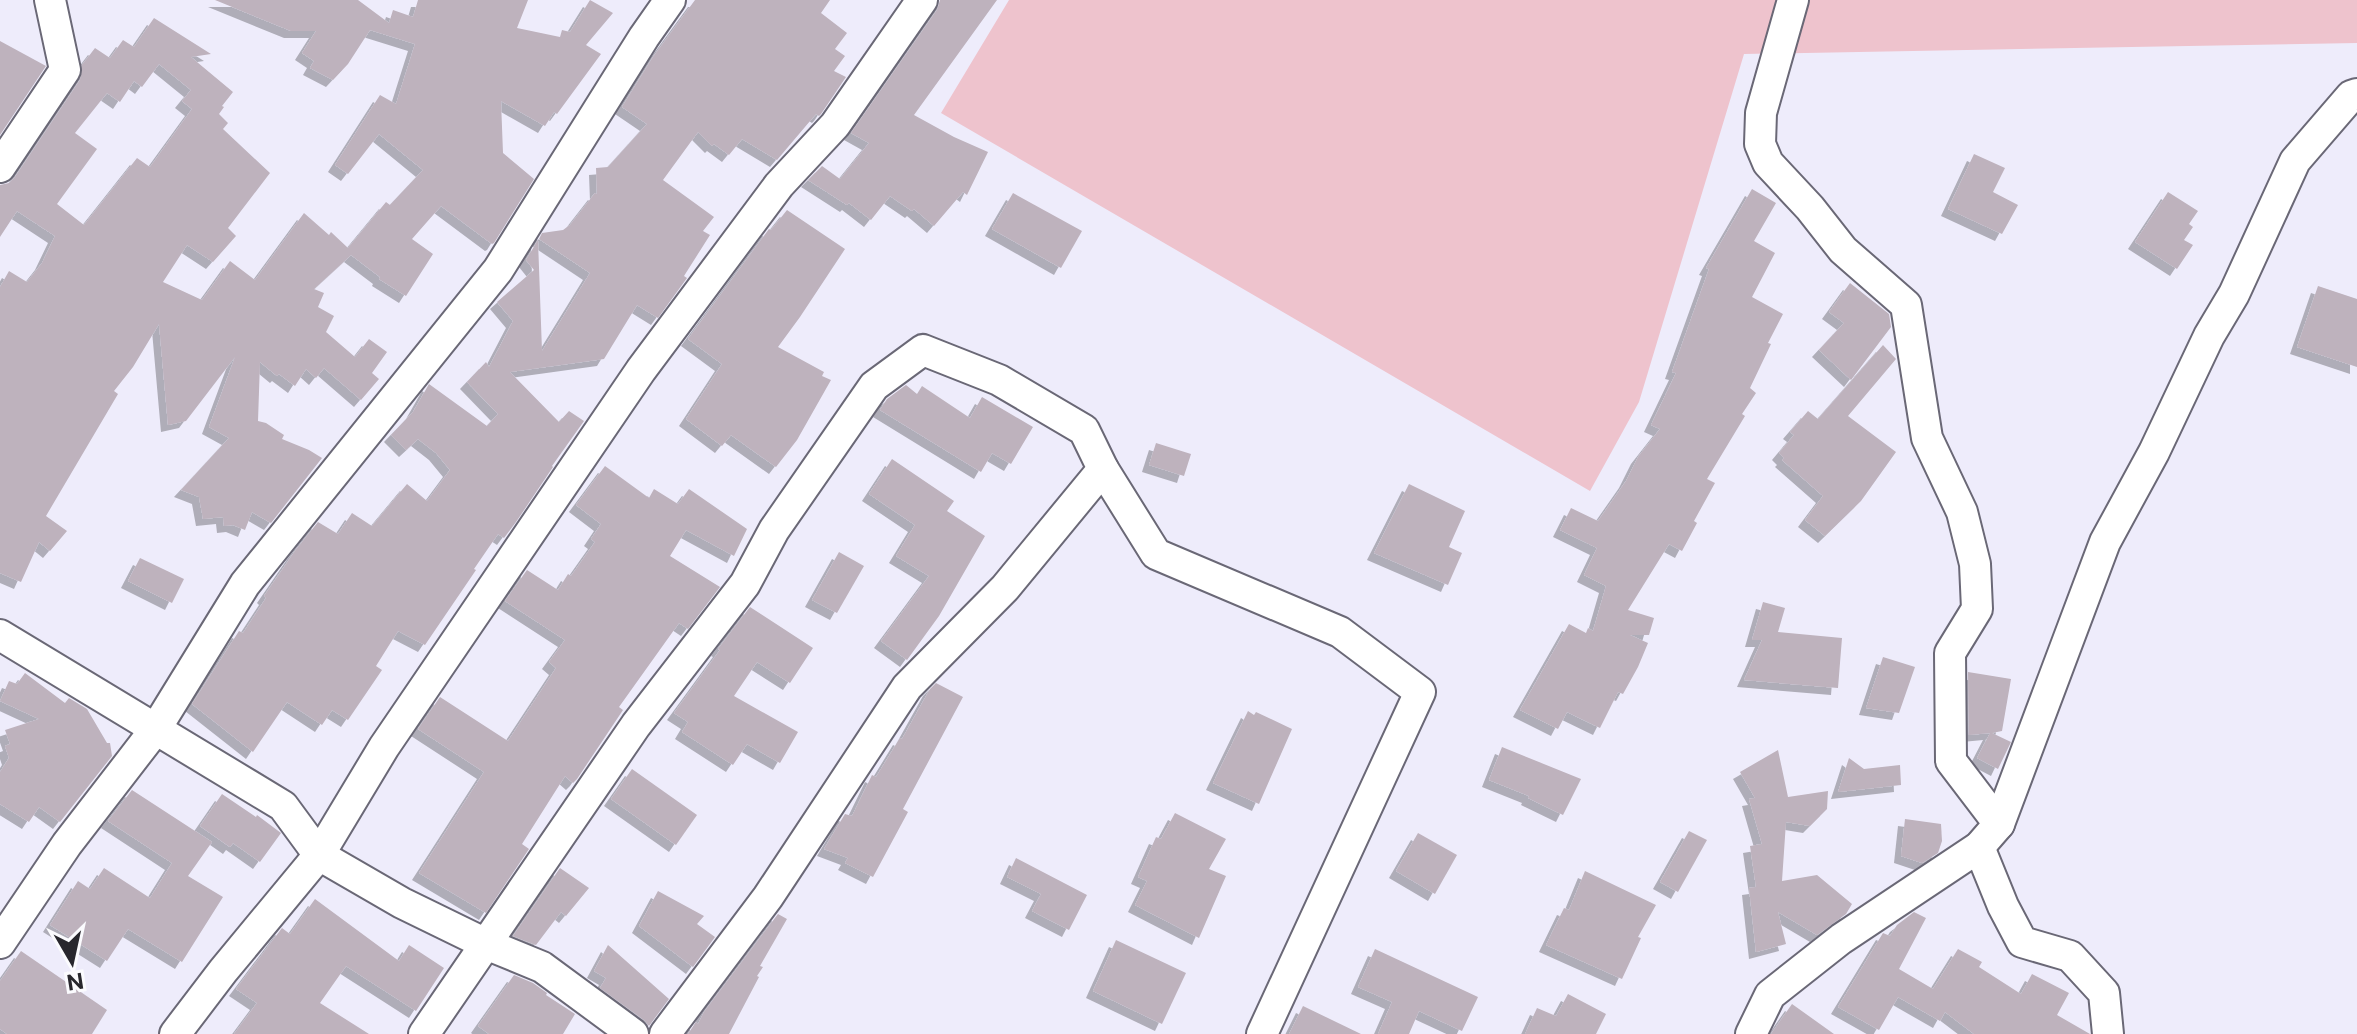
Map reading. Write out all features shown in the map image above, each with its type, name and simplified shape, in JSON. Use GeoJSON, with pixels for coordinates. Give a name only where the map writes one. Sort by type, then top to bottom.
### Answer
{"type":"FeatureCollection","features":[{"type":"Feature","properties":{"kind":"street"},"geometry":{"type":"LineString","coordinates":[[0,167],[65,70],[50,0]]}},
{"type":"Feature","properties":{"kind":"street"},"geometry":{"type":"LineString","coordinates":[[0,943],[67,844],[155,730],[245,584],[498,270],[670,0]]}},
{"type":"Feature","properties":{"kind":"street"},"geometry":{"type":"LineString","coordinates":[[175,1034],[319,855],[384,747],[641,370],[779,185],[835,125],[922,0]]}},
{"type":"Feature","properties":{"kind":"street"},"geometry":{"type":"LineString","coordinates":[[1793,0],[1761,113],[1760,144],[1768,163],[1810,208],[1843,250],[1906,305],[1927,438],[1962,512],[1975,564],[1977,609],[1950,653],[1951,761],[1999,824]]}},
{"type":"Feature","properties":{"kind":"street"},"geometry":{"type":"LineString","coordinates":[[1751,1034],[1770,995],[1841,939],[1979,847],[1999,824],[2105,542],[2154,452],[2209,336],[2234,294],[2295,161],[2351,96],[2357,94]]}},
{"type":"Feature","properties":{"kind":"street"},"geometry":{"type":"LineString","coordinates":[[424,1034],[636,725],[745,584],[774,530],[874,386],[923,350],[999,380],[1084,430],[1103,469],[1156,554],[1340,632],[1420,692],[1262,1034]]}},
{"type":"Feature","properties":{"kind":"street"},"geometry":{"type":"LineString","coordinates":[[665,1034],[768,897],[907,687],[1005,588],[1103,469]]}},
{"type":"Feature","properties":{"kind":"street"},"geometry":{"type":"LineString","coordinates":[[0,635],[283,806],[319,855],[402,903],[542,967],[633,1034]]}},
{"type":"Feature","properties":{"kind":"street"},"geometry":{"type":"LineString","coordinates":[[1979,847],[2003,906],[2022,942],[2070,956],[2104,993],[2108,1034]]}},
{"type":"Feature","properties":{"kind":"shaded area"},"geometry":{"type":"Polygon","coordinates":[[[1009,0],[2357,0],[2357,43],[1744,54],[1639,402],[1590,491],[941,113],[1009,0]]]}},
{"type":"Feature","properties":{"kind":"building"},"geometry":{"type":"Polygon","coordinates":[[[215,0],[358,0],[389,23],[393,10],[413,17],[418,0],[528,0],[517,28],[560,37],[562,30],[570,32],[590,0],[613,13],[586,45],[601,54],[545,126],[501,101],[503,153],[534,179],[494,243],[441,206],[412,239],[433,254],[406,296],[379,279],[351,255],[314,289],[324,293],[318,307],[334,316],[326,332],[355,357],[369,339],[387,352],[372,373],[379,379],[361,400],[324,368],[316,378],[306,369],[295,386],[260,362],[258,421],[284,435],[282,439],[322,458],[271,523],[252,512],[245,530],[233,525],[224,526],[223,517],[203,519],[199,497],[181,490],[229,438],[209,427],[235,357],[186,421],[168,425],[159,324],[114,391],[118,394],[46,516],[67,531],[50,551],[39,542],[21,582],[0,573],[0,287],[9,271],[27,282],[42,263],[55,236],[17,211],[0,237],[0,185],[9,183],[15,177],[80,80],[82,65],[95,48],[110,58],[123,40],[134,47],[154,18],[211,54],[191,57],[233,92],[219,114],[228,123],[223,129],[270,173],[228,228],[236,236],[213,262],[187,245],[163,282],[202,300],[230,261],[255,280],[304,213],[348,248],[386,202],[390,205],[423,170],[379,134],[348,174],[335,165],[380,95],[396,104],[415,44],[370,30],[348,64],[333,80],[310,68],[314,61],[302,53],[316,31],[291,31],[215,0]],[[159,64],[142,87],[134,81],[120,102],[107,93],[75,133],[97,149],[57,204],[84,225],[137,158],[150,167],[192,109],[182,101],[191,90],[159,64]]]}},
{"type":"Feature","properties":{"kind":"building"},"geometry":{"type":"Polygon","coordinates":[[[695,0],[830,0],[821,13],[847,33],[835,49],[845,56],[834,71],[846,77],[821,114],[816,114],[777,160],[742,139],[729,155],[714,144],[712,146],[698,132],[663,180],[714,217],[703,231],[710,235],[684,276],[687,278],[658,318],[637,305],[604,359],[510,372],[559,422],[569,411],[584,421],[516,522],[504,538],[498,534],[425,645],[398,631],[376,666],[382,670],[348,720],[332,710],[322,725],[287,702],[253,752],[192,704],[239,631],[243,633],[266,598],[264,596],[318,522],[338,534],[352,513],[372,526],[407,484],[427,501],[450,470],[436,453],[418,439],[406,450],[391,435],[413,412],[429,384],[487,426],[498,414],[467,382],[486,362],[489,367],[513,321],[497,302],[534,270],[526,260],[538,240],[542,351],[590,273],[539,239],[542,233],[563,230],[570,225],[597,194],[596,168],[608,167],[647,124],[622,107],[653,57],[695,0]]]}},
{"type":"Feature","properties":{"kind":"building"},"geometry":{"type":"Polygon","coordinates":[[[940,0],[997,0],[914,115],[988,152],[967,195],[963,192],[934,226],[914,209],[912,211],[890,196],[871,220],[849,203],[847,205],[808,180],[822,166],[840,179],[869,143],[851,133],[937,10],[940,0]]]}},
{"type":"Feature","properties":{"kind":"building"},"geometry":{"type":"Polygon","coordinates":[[[0,41],[46,66],[0,135],[0,41]]]}},
{"type":"Feature","properties":{"kind":"building"},"geometry":{"type":"Polygon","coordinates":[[[1974,154],[2005,168],[1993,192],[2018,205],[2002,234],[1948,209],[1974,154]]]}},
{"type":"Feature","properties":{"kind":"building"},"geometry":{"type":"Polygon","coordinates":[[[1752,189],[1776,203],[1754,241],[1775,253],[1752,297],[1783,314],[1750,388],[1756,393],[1707,479],[1715,483],[1682,551],[1669,544],[1628,610],[1654,618],[1649,635],[1630,635],[1648,643],[1623,694],[1618,692],[1600,728],[1567,712],[1558,729],[1520,710],[1569,624],[1586,633],[1588,628],[1593,631],[1606,586],[1584,575],[1597,548],[1560,530],[1571,508],[1598,521],[1626,481],[1638,457],[1660,429],[1651,425],[1676,373],[1672,372],[1709,269],[1706,268],[1752,189]]]}},
{"type":"Feature","properties":{"kind":"building"},"geometry":{"type":"Polygon","coordinates":[[[2168,192],[2198,211],[2189,224],[2193,227],[2184,240],[2193,245],[2177,269],[2135,242],[2168,192]]]}},
{"type":"Feature","properties":{"kind":"building"},"geometry":{"type":"Polygon","coordinates":[[[1013,193],[1082,231],[1061,268],[992,229],[1013,193]]]}},
{"type":"Feature","properties":{"kind":"building"},"geometry":{"type":"Polygon","coordinates":[[[787,210],[845,249],[778,347],[824,372],[822,376],[831,380],[797,440],[776,467],[731,435],[722,446],[686,419],[722,364],[688,339],[769,229],[787,210]]]}},
{"type":"Feature","properties":{"kind":"building"},"geometry":{"type":"Polygon","coordinates":[[[1850,283],[1889,314],[1891,327],[1851,380],[1819,350],[1844,323],[1829,312],[1850,283]]]}},
{"type":"Feature","properties":{"kind":"building"},"geometry":{"type":"Polygon","coordinates":[[[2318,286],[2357,299],[2357,367],[2297,347],[2318,286]]]}},
{"type":"Feature","properties":{"kind":"building"},"geometry":{"type":"Polygon","coordinates":[[[1883,345],[1896,359],[1848,416],[1896,452],[1861,501],[1825,536],[1805,520],[1823,496],[1782,460],[1784,458],[1779,453],[1794,435],[1790,432],[1808,411],[1818,419],[1883,345]]]}},
{"type":"Feature","properties":{"kind":"building"},"geometry":{"type":"Polygon","coordinates":[[[906,385],[917,394],[922,386],[970,418],[982,397],[1033,427],[1011,464],[992,453],[981,472],[880,410],[887,399],[906,385]]]}},
{"type":"Feature","properties":{"kind":"building"},"geometry":{"type":"Polygon","coordinates":[[[1156,443],[1191,454],[1184,476],[1149,465],[1156,443]]]}},
{"type":"Feature","properties":{"kind":"building"},"geometry":{"type":"Polygon","coordinates":[[[892,459],[954,501],[947,511],[985,536],[939,616],[907,660],[881,641],[929,576],[896,556],[915,525],[869,494],[892,459]]]}},
{"type":"Feature","properties":{"kind":"building"},"geometry":{"type":"Polygon","coordinates":[[[605,466],[649,498],[654,489],[678,504],[689,489],[747,529],[734,556],[686,530],[670,556],[720,587],[688,629],[679,623],[619,707],[623,710],[577,779],[573,783],[565,776],[522,844],[529,849],[486,913],[419,873],[484,772],[418,729],[440,697],[508,741],[556,668],[549,662],[565,640],[505,601],[527,570],[558,590],[568,574],[571,576],[595,542],[591,539],[601,524],[576,505],[605,466]]]}},
{"type":"Feature","properties":{"kind":"building"},"geometry":{"type":"Polygon","coordinates":[[[1409,484],[1465,511],[1449,547],[1462,553],[1448,585],[1374,553],[1409,484]]]}},
{"type":"Feature","properties":{"kind":"building"},"geometry":{"type":"Polygon","coordinates":[[[839,552],[864,566],[837,613],[812,600],[839,552]]]}},
{"type":"Feature","properties":{"kind":"building"},"geometry":{"type":"Polygon","coordinates":[[[140,558],[184,579],[172,603],[128,581],[140,558]]]}},
{"type":"Feature","properties":{"kind":"building"},"geometry":{"type":"Polygon","coordinates":[[[1763,602],[1785,608],[1778,632],[1842,638],[1838,688],[1744,680],[1762,640],[1752,640],[1763,602]]]}},
{"type":"Feature","properties":{"kind":"building"},"geometry":{"type":"Polygon","coordinates":[[[750,607],[813,648],[790,683],[757,662],[734,696],[798,732],[780,763],[747,744],[733,765],[682,732],[688,722],[674,713],[750,607]]]}},
{"type":"Feature","properties":{"kind":"building"},"geometry":{"type":"Polygon","coordinates":[[[1883,657],[1915,667],[1899,713],[1866,708],[1883,657]]]}},
{"type":"Feature","properties":{"kind":"building"},"geometry":{"type":"Polygon","coordinates":[[[1968,672],[2011,679],[2002,731],[1992,733],[2011,742],[1998,769],[1977,758],[1990,733],[1969,735],[1968,672]]]}},
{"type":"Feature","properties":{"kind":"building"},"geometry":{"type":"Polygon","coordinates":[[[25,673],[65,703],[69,698],[87,709],[107,743],[110,743],[112,756],[60,822],[39,807],[29,822],[0,804],[0,772],[9,758],[5,746],[10,744],[5,730],[39,719],[0,701],[9,681],[17,684],[25,673]]]}},
{"type":"Feature","properties":{"kind":"building"},"geometry":{"type":"Polygon","coordinates":[[[936,683],[963,697],[903,809],[908,812],[873,877],[845,863],[848,858],[824,849],[845,814],[852,816],[872,775],[876,777],[936,683]]]}},
{"type":"Feature","properties":{"kind":"building"},"geometry":{"type":"Polygon","coordinates":[[[1248,711],[1292,729],[1259,804],[1213,783],[1248,711]]]}},
{"type":"Feature","properties":{"kind":"building"},"geometry":{"type":"Polygon","coordinates":[[[1502,747],[1581,779],[1563,815],[1529,796],[1489,780],[1502,747]]]}},
{"type":"Feature","properties":{"kind":"building"},"geometry":{"type":"Polygon","coordinates":[[[1778,750],[1788,797],[1828,791],[1827,809],[1810,826],[1786,822],[1782,881],[1817,875],[1852,904],[1846,914],[1817,935],[1778,912],[1786,944],[1756,952],[1749,888],[1756,887],[1750,846],[1762,844],[1749,799],[1755,798],[1740,772],[1778,750]]]}},
{"type":"Feature","properties":{"kind":"building"},"geometry":{"type":"Polygon","coordinates":[[[1849,758],[1864,769],[1900,765],[1901,785],[1838,792],[1849,758]]]}},
{"type":"Feature","properties":{"kind":"building"},"geometry":{"type":"Polygon","coordinates":[[[632,769],[697,815],[676,845],[611,799],[632,769]]]}},
{"type":"Feature","properties":{"kind":"building"},"geometry":{"type":"Polygon","coordinates":[[[132,790],[212,842],[188,876],[223,897],[182,962],[128,929],[107,961],[50,925],[78,881],[90,889],[104,868],[150,898],[172,863],[108,821],[132,790]]]}},
{"type":"Feature","properties":{"kind":"building"},"geometry":{"type":"Polygon","coordinates":[[[222,794],[281,833],[260,862],[233,843],[230,847],[200,826],[222,794]]]}},
{"type":"Feature","properties":{"kind":"building"},"geometry":{"type":"Polygon","coordinates":[[[1175,813],[1226,839],[1209,869],[1226,876],[1199,938],[1135,905],[1147,881],[1138,877],[1156,837],[1161,839],[1175,813]]]}},
{"type":"Feature","properties":{"kind":"building"},"geometry":{"type":"Polygon","coordinates":[[[1905,819],[1941,824],[1942,841],[1938,853],[1922,863],[1901,856],[1905,819]]]}},
{"type":"Feature","properties":{"kind":"building"},"geometry":{"type":"Polygon","coordinates":[[[1689,831],[1707,840],[1678,892],[1660,882],[1689,831]]]}},
{"type":"Feature","properties":{"kind":"building"},"geometry":{"type":"Polygon","coordinates":[[[1418,833],[1457,855],[1435,894],[1396,871],[1418,833]]]}},
{"type":"Feature","properties":{"kind":"building"},"geometry":{"type":"Polygon","coordinates":[[[1016,858],[1087,895],[1069,930],[1032,911],[1041,894],[1007,877],[1016,858]]]}},
{"type":"Feature","properties":{"kind":"building"},"geometry":{"type":"Polygon","coordinates":[[[560,868],[589,888],[566,916],[561,912],[536,945],[513,936],[560,868]]]}},
{"type":"Feature","properties":{"kind":"building"},"geometry":{"type":"Polygon","coordinates":[[[1585,871],[1656,905],[1638,937],[1641,938],[1622,979],[1546,945],[1564,908],[1569,910],[1585,871]]]}},
{"type":"Feature","properties":{"kind":"building"},"geometry":{"type":"Polygon","coordinates":[[[658,891],[704,916],[697,924],[715,937],[693,967],[639,926],[658,891]]]}},
{"type":"Feature","properties":{"kind":"building"},"geometry":{"type":"Polygon","coordinates":[[[315,899],[399,961],[409,945],[444,968],[416,1011],[346,966],[320,1003],[369,1034],[234,1034],[257,1003],[236,989],[282,928],[290,934],[315,899]]]}},
{"type":"Feature","properties":{"kind":"building"},"geometry":{"type":"Polygon","coordinates":[[[1914,912],[1926,918],[1899,969],[1933,989],[1958,949],[1982,962],[1979,967],[2021,994],[2032,974],[2069,993],[2057,1015],[2090,1034],[1974,1034],[1945,1012],[1940,1021],[1898,997],[1879,1030],[1838,1007],[1883,933],[1890,936],[1897,925],[1914,912]]]}},
{"type":"Feature","properties":{"kind":"building"},"geometry":{"type":"Polygon","coordinates":[[[778,914],[787,919],[760,966],[763,967],[759,977],[729,1034],[688,1034],[696,1022],[698,1024],[778,914]]]}},
{"type":"Feature","properties":{"kind":"building"},"geometry":{"type":"Polygon","coordinates":[[[1116,940],[1186,973],[1162,1024],[1093,991],[1116,940]]]}},
{"type":"Feature","properties":{"kind":"building"},"geometry":{"type":"Polygon","coordinates":[[[608,945],[669,999],[649,1026],[600,988],[606,978],[594,971],[608,945]]]}},
{"type":"Feature","properties":{"kind":"building"},"geometry":{"type":"Polygon","coordinates":[[[1375,949],[1478,997],[1462,1031],[1419,1011],[1409,1034],[1378,1034],[1392,1002],[1358,987],[1375,949]]]}},
{"type":"Feature","properties":{"kind":"building"},"geometry":{"type":"Polygon","coordinates":[[[21,951],[107,1010],[92,1034],[7,1034],[0,1029],[0,981],[21,951]]]}},
{"type":"Feature","properties":{"kind":"building"},"geometry":{"type":"Polygon","coordinates":[[[514,975],[533,983],[575,1014],[563,1034],[489,1034],[478,1026],[514,975]]]}},
{"type":"Feature","properties":{"kind":"building"},"geometry":{"type":"Polygon","coordinates":[[[1568,994],[1606,1014],[1596,1034],[1525,1034],[1537,1008],[1556,1016],[1568,994]]]}},
{"type":"Feature","properties":{"kind":"building"},"geometry":{"type":"Polygon","coordinates":[[[1792,1004],[1834,1034],[1771,1034],[1792,1004]]]}},
{"type":"Feature","properties":{"kind":"building"},"geometry":{"type":"Polygon","coordinates":[[[1303,1006],[1361,1034],[1289,1034],[1303,1006]]]}}]}
